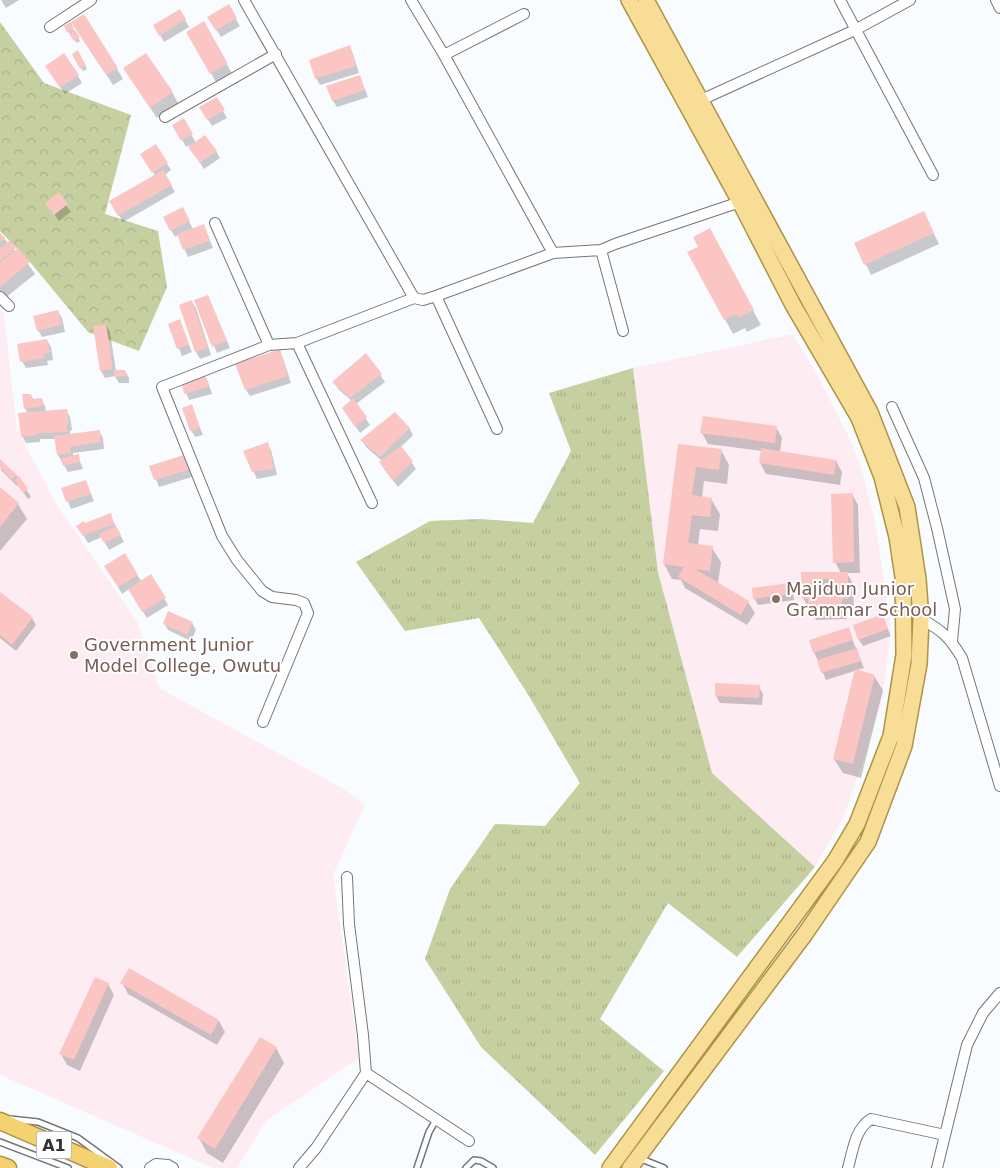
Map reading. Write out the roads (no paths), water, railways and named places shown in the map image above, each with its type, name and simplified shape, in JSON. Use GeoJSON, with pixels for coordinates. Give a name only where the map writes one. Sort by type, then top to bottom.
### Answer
{"type":"FeatureCollection","features":[{"type":"Feature","properties":{"kind":"highway","name":"A1"},"geometry":{"type":"LineString","coordinates":[[0,1119],[109,1168]]}},
{"type":"Feature","properties":{"kind":"highway"},"geometry":{"type":"LineString","coordinates":[[0,1165],[8,1168]]}},
{"type":"Feature","properties":{"kind":"main road"},"geometry":{"type":"LineString","coordinates":[[610,1168],[835,861],[856,824],[891,736],[904,655],[903,577],[897,537],[882,477],[858,418],[793,305],[740,202],[629,0]]}},
{"type":"Feature","properties":{"kind":"main road"},"geometry":{"type":"LineString","coordinates":[[634,1163],[805,934],[868,842],[904,746],[920,664],[921,619],[918,579],[907,506],[870,412],[646,0]]}},
{"type":"Feature","properties":{"kind":"main road"},"geometry":{"type":"LineString","coordinates":[[793,305],[808,297]]}},
{"type":"Feature","properties":{"kind":"street"},"geometry":{"type":"LineString","coordinates":[[50,27],[90,0]]}},
{"type":"Feature","properties":{"kind":"street"},"geometry":{"type":"LineString","coordinates":[[244,0],[414,298]]}},
{"type":"Feature","properties":{"kind":"street"},"geometry":{"type":"LineString","coordinates":[[411,0],[444,55],[553,253]]}},
{"type":"Feature","properties":{"kind":"street"},"geometry":{"type":"LineString","coordinates":[[840,0],[933,175]]}},
{"type":"Feature","properties":{"kind":"street"},"geometry":{"type":"LineString","coordinates":[[701,100],[855,30],[910,0]]}},
{"type":"Feature","properties":{"kind":"street"},"geometry":{"type":"LineString","coordinates":[[996,0],[1000,8]]}},
{"type":"Feature","properties":{"kind":"street"},"geometry":{"type":"LineString","coordinates":[[444,55],[524,14]]}},
{"type":"Feature","properties":{"kind":"street"},"geometry":{"type":"LineString","coordinates":[[164,118],[276,54]]}},
{"type":"Feature","properties":{"kind":"street"},"geometry":{"type":"LineString","coordinates":[[263,722],[308,613],[304,604],[296,600],[272,597],[262,591],[237,560],[222,536],[162,387],[269,345],[297,343],[414,298],[423,300],[436,296],[553,253],[601,250],[740,202]]}},
{"type":"Feature","properties":{"kind":"street"},"geometry":{"type":"LineString","coordinates":[[215,223],[269,345]]}},
{"type":"Feature","properties":{"kind":"street"},"geometry":{"type":"LineString","coordinates":[[601,250],[623,331]]}},
{"type":"Feature","properties":{"kind":"street"},"geometry":{"type":"LineString","coordinates":[[436,296],[497,429]]}},
{"type":"Feature","properties":{"kind":"street"},"geometry":{"type":"LineString","coordinates":[[0,297],[9,306]]}},
{"type":"Feature","properties":{"kind":"street"},"geometry":{"type":"LineString","coordinates":[[297,343],[372,503]]}},
{"type":"Feature","properties":{"kind":"street"},"geometry":{"type":"LineString","coordinates":[[892,407],[924,478],[937,528],[955,609],[952,641]]}},
{"type":"Feature","properties":{"kind":"street"},"geometry":{"type":"LineString","coordinates":[[921,619],[940,630],[952,641],[962,658],[1000,786]]}},
{"type":"Feature","properties":{"kind":"street"},"geometry":{"type":"LineString","coordinates":[[299,1168],[316,1148],[366,1073],[349,924],[347,877]]}},
{"type":"Feature","properties":{"kind":"street"},"geometry":{"type":"LineString","coordinates":[[937,1168],[967,1045],[983,1013],[1000,993]]}},
{"type":"Feature","properties":{"kind":"street"},"geometry":{"type":"LineString","coordinates":[[366,1073],[469,1141]]}},
{"type":"Feature","properties":{"kind":"street"},"geometry":{"type":"LineString","coordinates":[[848,1168],[858,1132],[863,1124],[871,1119],[945,1135]]}},
{"type":"Feature","properties":{"kind":"street"},"geometry":{"type":"LineString","coordinates":[[150,1168],[156,1164],[168,1165],[173,1168]]}},
{"type":"Feature","properties":{"kind":"lane"},"geometry":{"type":"LineString","coordinates":[[0,1119],[38,1122],[78,1138],[119,1168]]}},
{"type":"Feature","properties":{"kind":"lane"},"geometry":{"type":"LineString","coordinates":[[417,1168],[428,1132],[436,1120]]}},
{"type":"Feature","properties":{"kind":"lane"},"geometry":{"type":"LineString","coordinates":[[0,1142],[68,1168]]}},
{"type":"Feature","properties":{"kind":"lane"},"geometry":{"type":"LineString","coordinates":[[466,1168],[474,1160],[481,1161],[493,1168]]}},
{"type":"Feature","properties":{"kind":"lane"},"geometry":{"type":"LineString","coordinates":[[634,1163],[664,1168]]}},
{"type":"Feature","properties":{"kind":"place","name":"Majidun Junior Grammar School"},"geometry":{"type":"Point","coordinates":[776,599]}},
{"type":"Feature","properties":{"kind":"place","name":"Government Junior Model College, Owutu"},"geometry":{"type":"Point","coordinates":[74,655]}}]}
